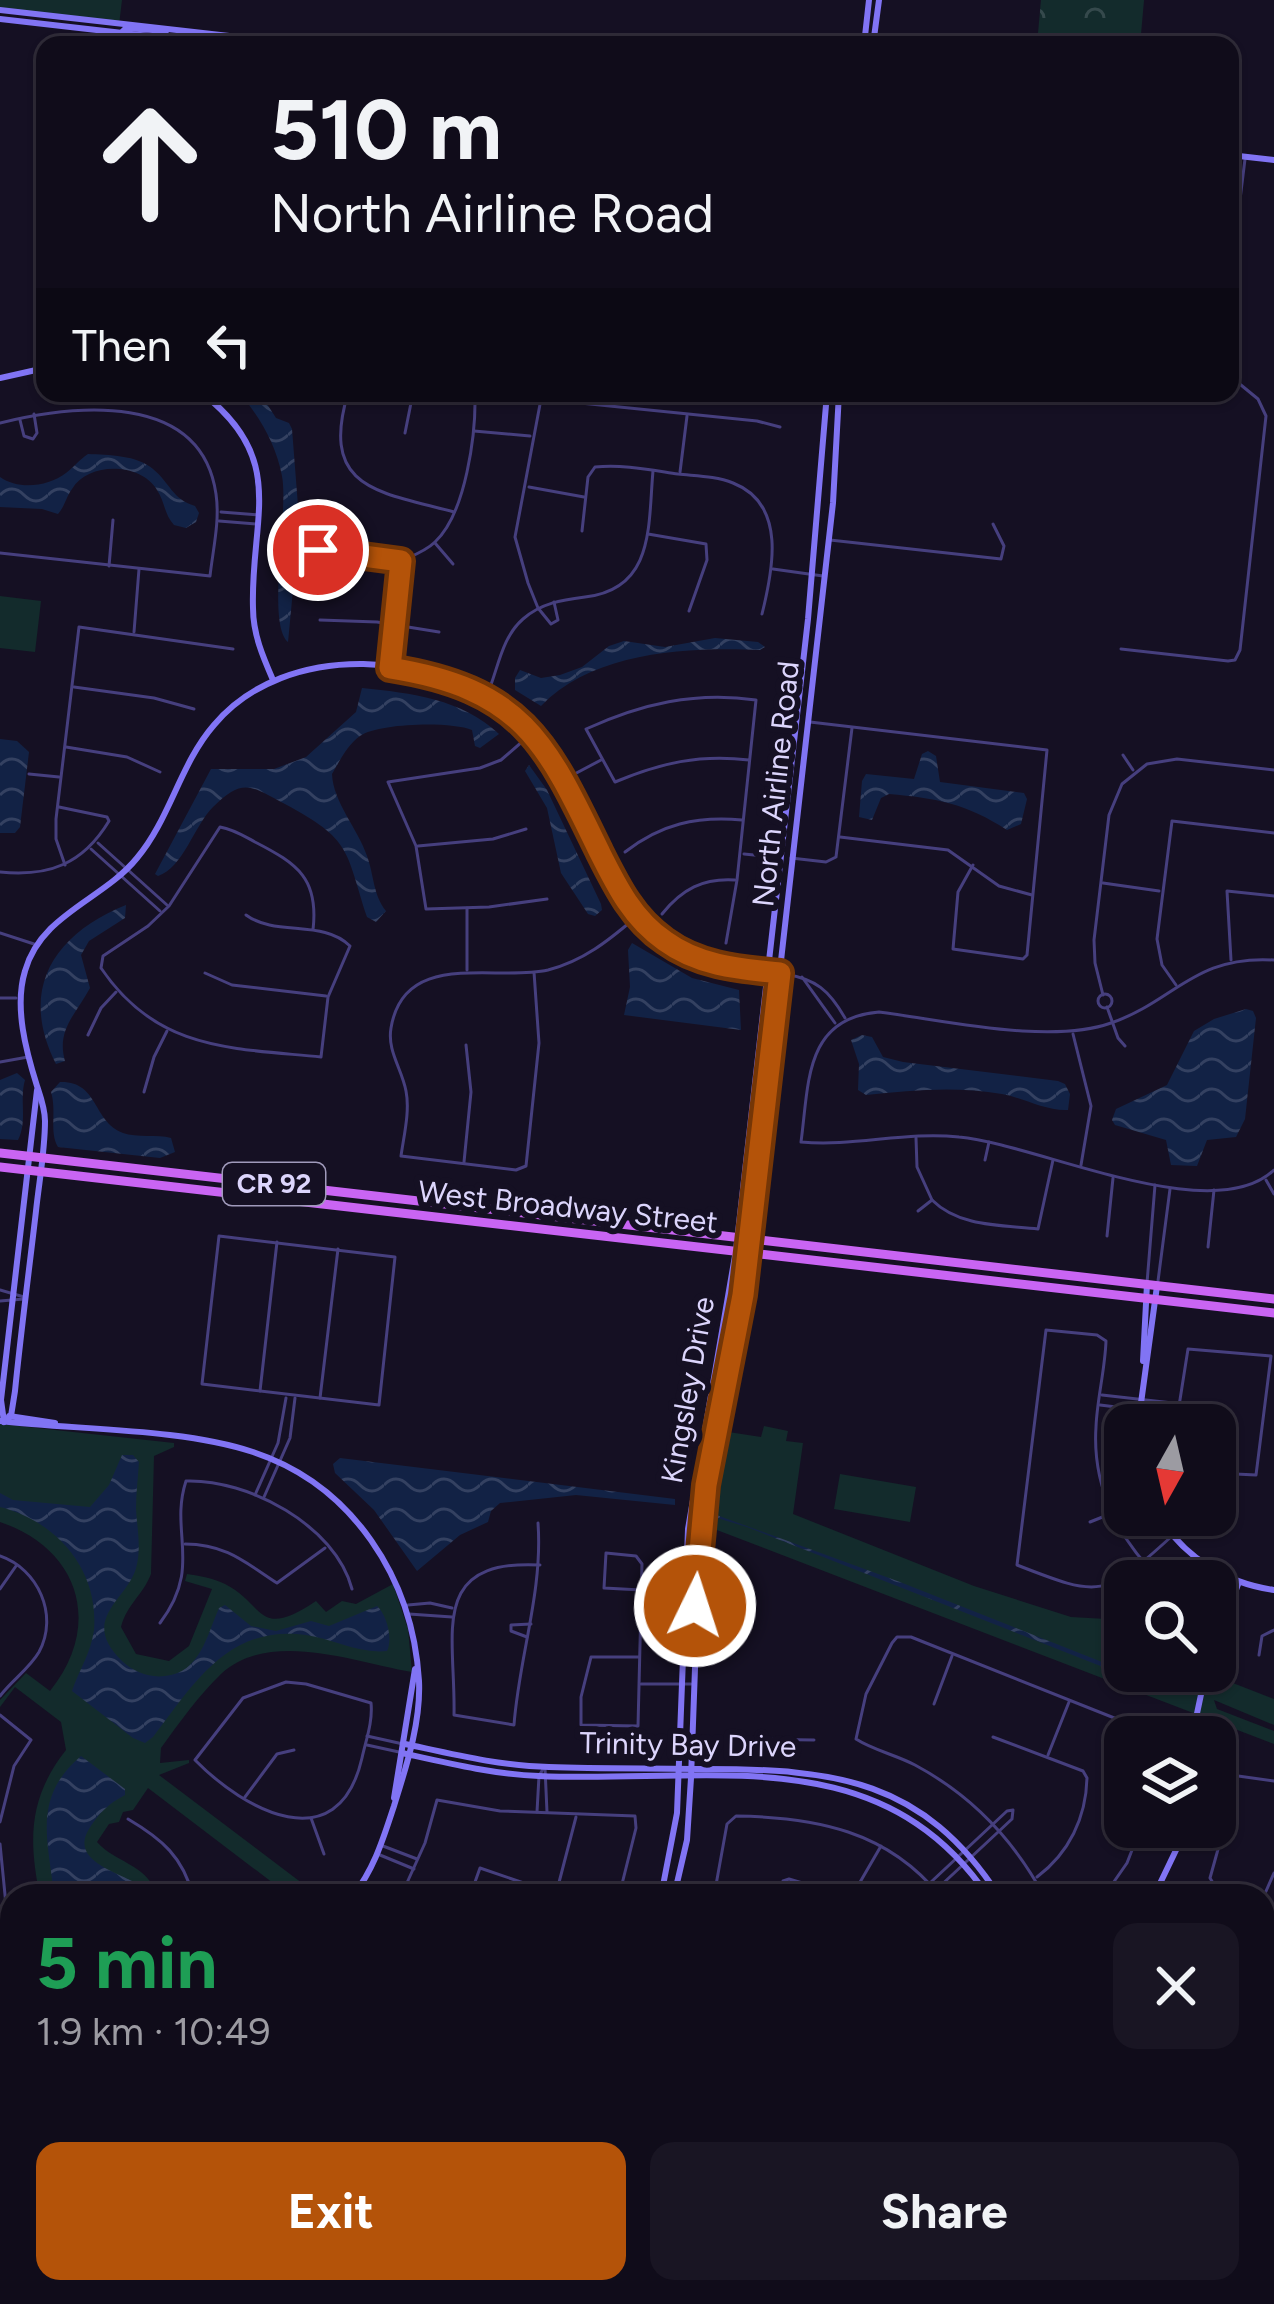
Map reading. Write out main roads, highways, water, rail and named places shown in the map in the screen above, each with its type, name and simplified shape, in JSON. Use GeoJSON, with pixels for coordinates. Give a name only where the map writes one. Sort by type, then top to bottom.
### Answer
{"type":"FeatureCollection","features":[{"type":"Feature","properties":{"kind":"main road","name":"West Broadway Street"},"geometry":{"type":"LineString","coordinates":[[0,1153],[1274,1299]]}},
{"type":"Feature","properties":{"kind":"main road","name":"West Broadway Street"},"geometry":{"type":"LineString","coordinates":[[0,1167],[1274,1313]]}},
{"type":"Feature","properties":{"kind":"main road"},"geometry":{"type":"LineString","coordinates":[[798,1258],[831,1257],[836,1249]]}},
{"type":"Feature","properties":{"kind":"water"},"geometry":{"type":"Polygon","coordinates":[[[247,402],[266,402],[276,418],[292,429],[298,506],[288,642],[282,631],[278,591],[282,476],[276,453],[247,402]]]}},
{"type":"Feature","properties":{"kind":"water"},"geometry":{"type":"Polygon","coordinates":[[[88,454],[146,464],[181,499],[195,506],[196,522],[186,528],[174,525],[149,481],[115,469],[80,480],[58,514],[0,507],[0,477],[15,484],[42,484],[59,478],[88,454]]]}},
{"type":"Feature","properties":{"kind":"water"},"geometry":{"type":"Polygon","coordinates":[[[715,638],[758,642],[765,647],[673,652],[615,663],[587,674],[541,706],[515,690],[520,670],[541,678],[560,675],[624,641],[665,647],[715,638]]]}},
{"type":"Feature","properties":{"kind":"water"},"geometry":{"type":"Polygon","coordinates":[[[362,688],[452,705],[499,734],[480,748],[475,746],[472,730],[462,727],[398,726],[360,736],[344,754],[332,774],[333,784],[363,846],[386,911],[376,922],[367,917],[349,861],[335,838],[307,816],[255,789],[240,788],[223,798],[206,815],[174,865],[155,874],[211,769],[274,769],[306,757],[356,712],[362,688]]]}},
{"type":"Feature","properties":{"kind":"water"},"geometry":{"type":"Polygon","coordinates":[[[0,739],[17,741],[29,752],[20,827],[15,833],[0,833],[0,739]]]}},
{"type":"Feature","properties":{"kind":"water"},"geometry":{"type":"Polygon","coordinates":[[[928,751],[936,756],[940,782],[1024,793],[1021,824],[1007,830],[951,804],[889,794],[881,798],[872,820],[859,817],[866,774],[914,779],[922,754],[928,751]]]}},
{"type":"Feature","properties":{"kind":"water"},"geometry":{"type":"Polygon","coordinates":[[[529,765],[547,790],[601,904],[595,916],[588,914],[561,873],[547,808],[525,771],[529,765]]]}},
{"type":"Feature","properties":{"kind":"water"},"geometry":{"type":"Polygon","coordinates":[[[126,905],[125,918],[89,941],[81,955],[90,988],[65,1031],[65,1061],[56,1064],[41,1012],[42,988],[50,967],[79,932],[126,905]]]}},
{"type":"Feature","properties":{"kind":"water"},"geometry":{"type":"Polygon","coordinates":[[[632,943],[692,978],[739,990],[741,1030],[624,1015],[632,943]]]}},
{"type":"Feature","properties":{"kind":"water"},"geometry":{"type":"Polygon","coordinates":[[[1246,1009],[1256,1018],[1245,1119],[1236,1137],[1207,1140],[1197,1166],[1171,1165],[1166,1140],[1115,1125],[1116,1109],[1167,1085],[1194,1031],[1246,1009]]]}},
{"type":"Feature","properties":{"kind":"water"},"geometry":{"type":"Polygon","coordinates":[[[872,1037],[883,1057],[903,1062],[1058,1081],[1070,1094],[1068,1110],[968,1090],[866,1095],[858,1090],[859,1064],[851,1040],[872,1037]]]}},
{"type":"Feature","properties":{"kind":"water"},"geometry":{"type":"Polygon","coordinates":[[[17,1073],[25,1080],[21,1133],[18,1140],[0,1139],[0,1080],[17,1073]]]}},
{"type":"Feature","properties":{"kind":"water"},"geometry":{"type":"Polygon","coordinates":[[[60,1082],[82,1088],[113,1127],[128,1134],[171,1138],[175,1152],[160,1158],[58,1147],[51,1092],[60,1082]]]}},
{"type":"Feature","properties":{"kind":"water"},"geometry":{"type":"Polygon","coordinates":[[[122,1455],[133,1455],[139,1462],[138,1557],[133,1576],[105,1620],[105,1632],[109,1646],[127,1665],[159,1676],[187,1668],[225,1605],[251,1626],[276,1631],[311,1621],[329,1626],[377,1606],[388,1627],[387,1651],[306,1635],[255,1639],[215,1662],[153,1737],[145,1743],[133,1738],[72,1691],[94,1630],[94,1608],[81,1568],[56,1536],[0,1507],[0,1493],[13,1500],[90,1507],[109,1485],[122,1455]]]}},
{"type":"Feature","properties":{"kind":"water"},"geometry":{"type":"Polygon","coordinates":[[[340,1458],[675,1499],[675,1505],[576,1495],[500,1503],[488,1522],[460,1535],[417,1571],[374,1510],[335,1473],[333,1464],[340,1458]]]}},
{"type":"Feature","properties":{"kind":"water"},"geometry":{"type":"Polygon","coordinates":[[[711,1513],[900,1582],[1104,1663],[1104,1667],[747,1527],[711,1513]]]}},
{"type":"Feature","properties":{"kind":"water"},"geometry":{"type":"Polygon","coordinates":[[[81,1756],[125,1789],[125,1795],[96,1818],[85,1848],[96,1862],[134,1884],[53,1884],[47,1822],[55,1788],[81,1756]]]}}]}
